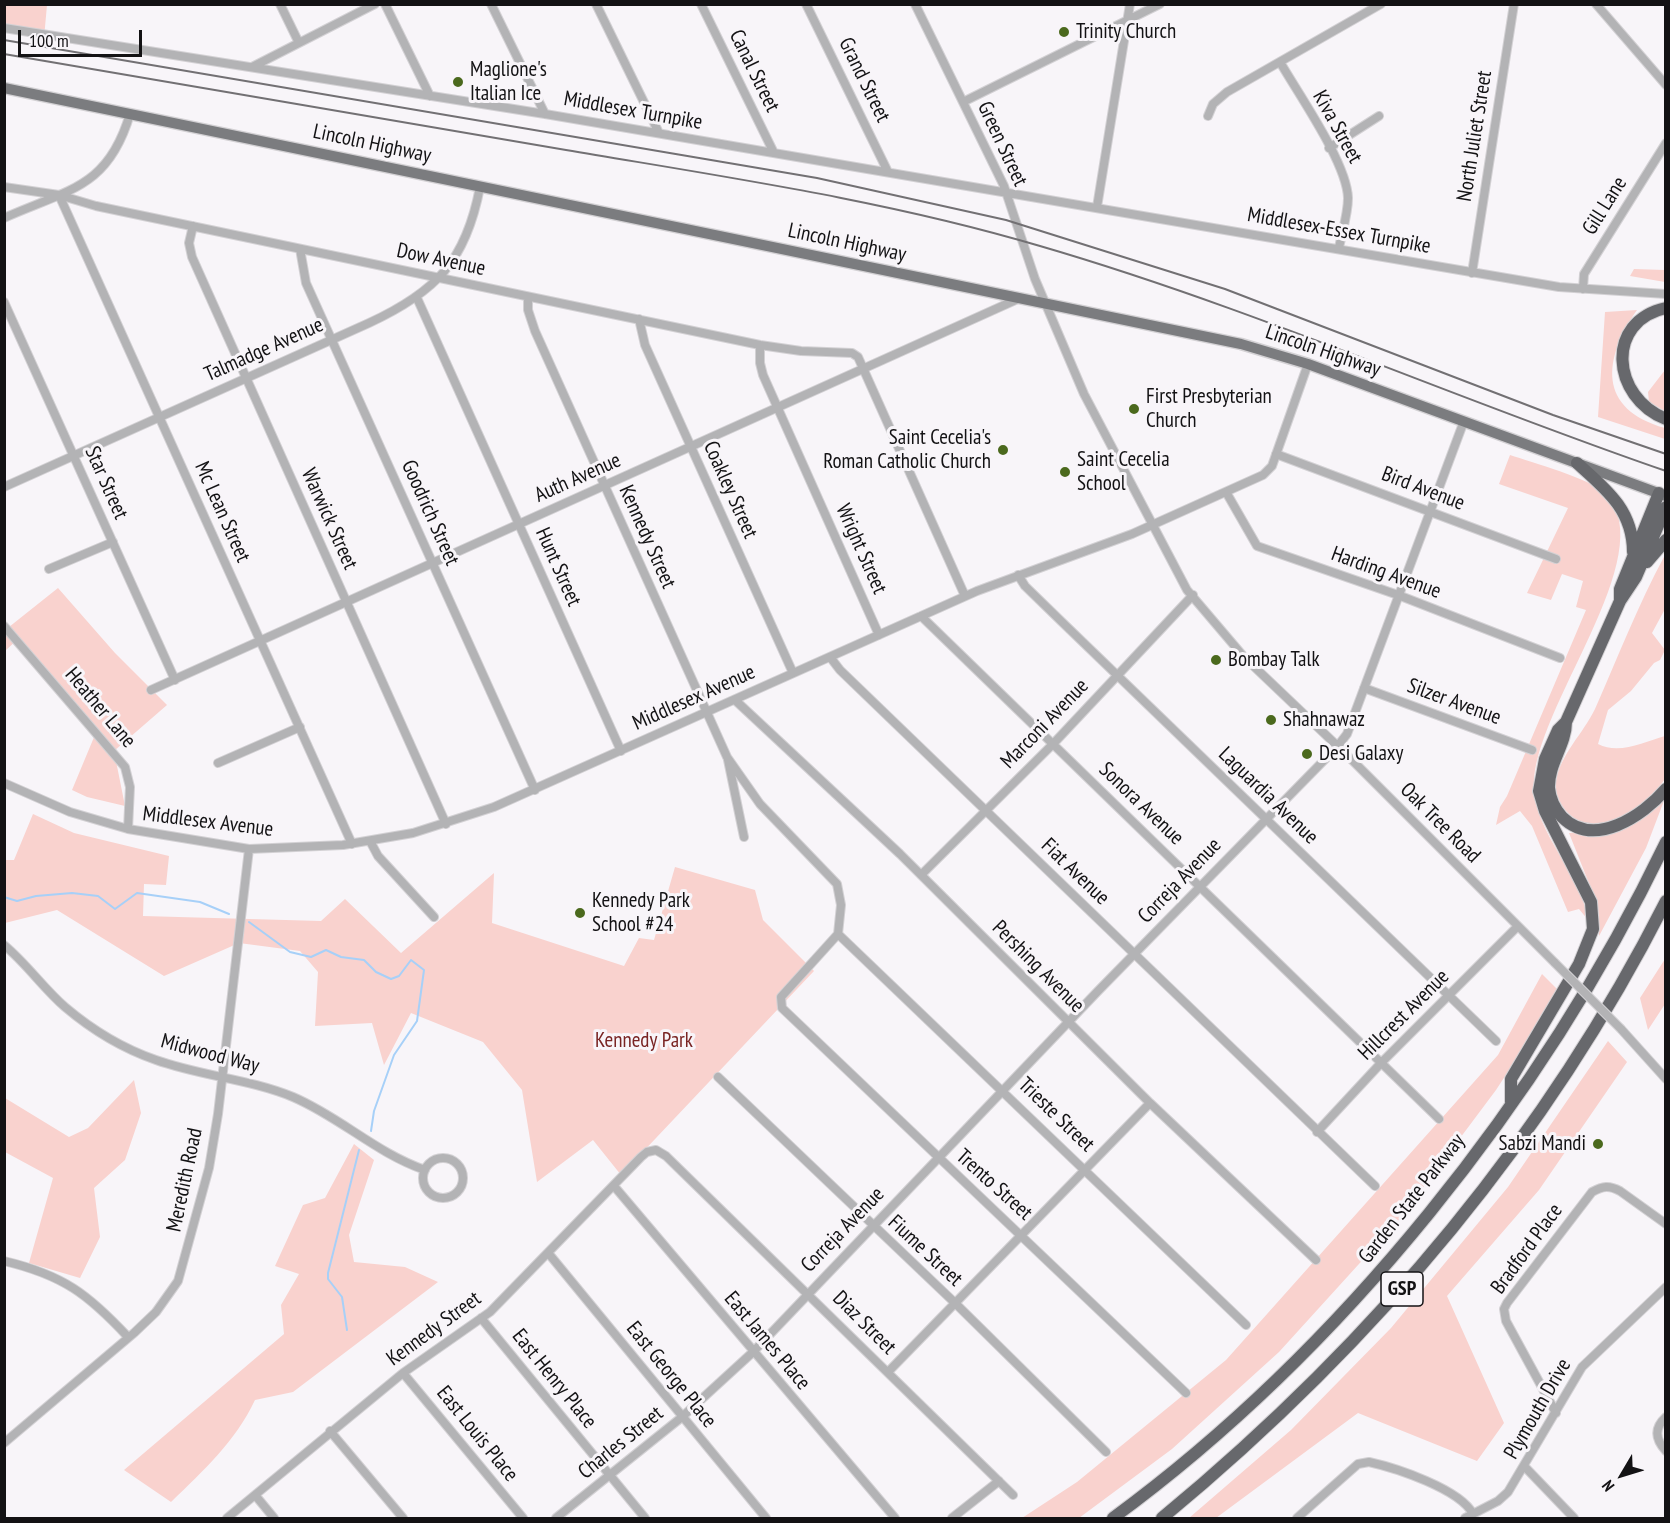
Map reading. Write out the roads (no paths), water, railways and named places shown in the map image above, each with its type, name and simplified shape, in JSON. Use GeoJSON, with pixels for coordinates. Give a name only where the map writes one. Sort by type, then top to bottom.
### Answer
{"type":"FeatureCollection","features":[{"type":"Feature","properties":{"kind":"highway"},"geometry":{"type":"LineString","coordinates":[[1665,308],[1647,316],[1636,325],[1624,346],[1622,363],[1626,385],[1635,399],[1647,410],[1665,419]]}},
{"type":"Feature","properties":{"kind":"highway"},"geometry":{"type":"LineString","coordinates":[[1577,463],[1621,507],[1632,533],[1633,558]]}},
{"type":"Feature","properties":{"kind":"highway"},"geometry":{"type":"LineString","coordinates":[[1620,601],[1620,589],[1662,494]]}},
{"type":"Feature","properties":{"kind":"highway"},"geometry":{"type":"LineString","coordinates":[[1636,577],[1665,507]]}},
{"type":"Feature","properties":{"kind":"highway"},"geometry":{"type":"LineString","coordinates":[[1511,1102],[1511,1079],[1583,957],[1593,929],[1591,902],[1545,811],[1539,791],[1545,759],[1558,730],[1566,722],[1620,601],[1665,540]]}},
{"type":"Feature","properties":{"kind":"highway"},"geometry":{"type":"LineString","coordinates":[[1566,722],[1566,733],[1553,765],[1549,788],[1556,809],[1567,821],[1588,829],[1618,825],[1641,812],[1665,789]]}},
{"type":"Feature","properties":{"kind":"highway","name":"Garden State Parkway"},"geometry":{"type":"LineString","coordinates":[[1113,1518],[1235,1419],[1321,1336],[1415,1230],[1511,1102],[1601,962],[1665,842]]}},
{"type":"Feature","properties":{"kind":"highway"},"geometry":{"type":"LineString","coordinates":[[1660,920],[1665,901]]}},
{"type":"Feature","properties":{"kind":"highway","name":"GSP"},"geometry":{"type":"LineString","coordinates":[[1162,1518],[1284,1412],[1410,1280],[1504,1162],[1599,1022],[1660,920]]}},
{"type":"Feature","properties":{"kind":"main road","name":"Lincoln Highway"},"geometry":{"type":"LineString","coordinates":[[4,88],[1240,344],[1308,364],[1662,494]]}},
{"type":"Feature","properties":{"kind":"street"},"geometry":{"type":"LineString","coordinates":[[280,4],[299,43]]}},
{"type":"Feature","properties":{"kind":"street"},"geometry":{"type":"LineString","coordinates":[[251,68],[375,4]]}},
{"type":"Feature","properties":{"kind":"street"},"geometry":{"type":"LineString","coordinates":[[385,4],[430,96]]}},
{"type":"Feature","properties":{"kind":"street"},"geometry":{"type":"LineString","coordinates":[[491,4],[545,114]]}},
{"type":"Feature","properties":{"kind":"street"},"geometry":{"type":"LineString","coordinates":[[596,4],[659,133]]}},
{"type":"Feature","properties":{"kind":"street","name":"Canal Street"},"geometry":{"type":"LineString","coordinates":[[701,4],[774,153]]}},
{"type":"Feature","properties":{"kind":"street","name":"Grand Street"},"geometry":{"type":"LineString","coordinates":[[806,4],[888,172]]}},
{"type":"Feature","properties":{"kind":"street","name":"Green Street"},"geometry":{"type":"LineString","coordinates":[[915,4],[1006,192],[1045,303]]}},
{"type":"Feature","properties":{"kind":"street"},"geometry":{"type":"LineString","coordinates":[[1097,207],[1130,4]]}},
{"type":"Feature","properties":{"kind":"street"},"geometry":{"type":"LineString","coordinates":[[963,102],[1160,4]]}},
{"type":"Feature","properties":{"kind":"street"},"geometry":{"type":"LineString","coordinates":[[1208,116],[1213,104],[1222,96],[1381,4]]}},
{"type":"Feature","properties":{"kind":"street","name":"North Juliet Street"},"geometry":{"type":"LineString","coordinates":[[1472,273],[1514,4]]}},
{"type":"Feature","properties":{"kind":"street"},"geometry":{"type":"LineString","coordinates":[[1596,4],[1665,85]]}},
{"type":"Feature","properties":{"kind":"street","name":"Middlesex Turnpike"},"geometry":{"type":"LineString","coordinates":[[4,28],[545,114],[1006,192]]}},
{"type":"Feature","properties":{"kind":"street","name":"Kiva Street"},"geometry":{"type":"LineString","coordinates":[[1280,62],[1342,173],[1347,189],[1347,206],[1339,248]]}},
{"type":"Feature","properties":{"kind":"street"},"geometry":{"type":"LineString","coordinates":[[4,218],[59,195],[91,178],[108,163],[120,145],[130,114]]}},
{"type":"Feature","properties":{"kind":"street"},"geometry":{"type":"LineString","coordinates":[[1329,148],[1379,116]]}},
{"type":"Feature","properties":{"kind":"street","name":"Gill Lane"},"geometry":{"type":"LineString","coordinates":[[1583,289],[1584,274],[1665,143]]}},
{"type":"Feature","properties":{"kind":"street","name":"Dow Avenue"},"geometry":{"type":"LineString","coordinates":[[4,187],[59,195],[96,207],[760,345],[815,352],[850,353],[858,357],[864,369]]}},
{"type":"Feature","properties":{"kind":"street","name":"Talmadge Avenue"},"geometry":{"type":"LineString","coordinates":[[4,487],[332,340],[417,298],[440,277],[471,226],[480,187]]}},
{"type":"Feature","properties":{"kind":"street","name":"Middlesex-Essex Turnpike"},"geometry":{"type":"LineString","coordinates":[[1006,192],[1339,248],[1472,273],[1583,289],[1665,294]]}},
{"type":"Feature","properties":{"kind":"street","name":"Mc Lean Street"},"geometry":{"type":"LineString","coordinates":[[59,195],[352,844]]}},
{"type":"Feature","properties":{"kind":"street","name":"Warwick Street"},"geometry":{"type":"LineString","coordinates":[[193,226],[189,243],[190,253],[446,824]]}},
{"type":"Feature","properties":{"kind":"street","name":"Goodrich Street"},"geometry":{"type":"LineString","coordinates":[[300,249],[306,283],[535,790]]}},
{"type":"Feature","properties":{"kind":"street","name":"Kennedy Street"},"geometry":{"type":"LineString","coordinates":[[528,297],[532,324],[727,757],[760,804],[833,878],[841,905],[838,934]]}},
{"type":"Feature","properties":{"kind":"street","name":"Hunt Street"},"geometry":{"type":"LineString","coordinates":[[417,298],[621,751]]}},
{"type":"Feature","properties":{"kind":"street","name":"Auth Avenue"},"geometry":{"type":"LineString","coordinates":[[151,690],[1020,298]]}},
{"type":"Feature","properties":{"kind":"street","name":"Star Street"},"geometry":{"type":"LineString","coordinates":[[4,302],[175,680]]}},
{"type":"Feature","properties":{"kind":"street","name":"Oak Tree Road"},"geometry":{"type":"LineString","coordinates":[[1045,303],[1084,394],[1186,590],[1193,595],[1244,657],[1621,1029],[1665,1079]]}},
{"type":"Feature","properties":{"kind":"street","name":"Coakley Street"},"geometry":{"type":"LineString","coordinates":[[639,319],[642,338],[793,673]]}},
{"type":"Feature","properties":{"kind":"street","name":"Wright Street"},"geometry":{"type":"LineString","coordinates":[[760,345],[760,369],[879,635]]}},
{"type":"Feature","properties":{"kind":"street","name":"Middlesex Avenue"},"geometry":{"type":"LineString","coordinates":[[4,783],[70,812],[128,829],[249,849],[276,850],[352,844],[446,824],[535,790],[965,596],[1151,525],[1266,473],[1276,454],[1308,364]]}},
{"type":"Feature","properties":{"kind":"street"},"geometry":{"type":"LineString","coordinates":[[864,369],[965,596]]}},
{"type":"Feature","properties":{"kind":"street","name":"Correja Avenue"},"geometry":{"type":"LineString","coordinates":[[807,1292],[1337,747],[1347,734],[1464,421]]}},
{"type":"Feature","properties":{"kind":"street","name":"Bird Avenue"},"geometry":{"type":"LineString","coordinates":[[1276,454],[1556,559]]}},
{"type":"Feature","properties":{"kind":"street","name":"Harding Avenue"},"geometry":{"type":"LineString","coordinates":[[1226,492],[1257,546],[1398,595],[1560,658]]}},
{"type":"Feature","properties":{"kind":"street"},"geometry":{"type":"LineString","coordinates":[[49,569],[113,542]]}},
{"type":"Feature","properties":{"kind":"street","name":"Laguardia Avenue"},"geometry":{"type":"LineString","coordinates":[[1018,575],[1025,586],[1116,676],[1496,1041]]}},
{"type":"Feature","properties":{"kind":"street","name":"Marconi Avenue"},"geometry":{"type":"LineString","coordinates":[[921,875],[1053,744],[1193,595]]}},
{"type":"Feature","properties":{"kind":"street","name":"Sonora Avenue"},"geometry":{"type":"LineString","coordinates":[[921,616],[1440,1119]]}},
{"type":"Feature","properties":{"kind":"street","name":"Heather Lane"},"geometry":{"type":"LineString","coordinates":[[4,626],[125,767],[130,787],[128,829]]}},
{"type":"Feature","properties":{"kind":"street","name":"Fiat Avenue"},"geometry":{"type":"LineString","coordinates":[[830,657],[840,670],[1375,1186]]}},
{"type":"Feature","properties":{"kind":"street","name":"Silzer Avenue"},"geometry":{"type":"LineString","coordinates":[[1364,688],[1532,750]]}},
{"type":"Feature","properties":{"kind":"street","name":"Pershing Avenue"},"geometry":{"type":"LineString","coordinates":[[735,700],[921,875],[1150,1103],[1316,1260]]}},
{"type":"Feature","properties":{"kind":"street"},"geometry":{"type":"LineString","coordinates":[[218,763],[300,727]]}},
{"type":"Feature","properties":{"kind":"street","name":"Kennedy Street"},"geometry":{"type":"LineString","coordinates":[[727,757],[744,837]]}},
{"type":"Feature","properties":{"kind":"street"},"geometry":{"type":"LineString","coordinates":[[370,841],[378,856],[434,917]]}},
{"type":"Feature","properties":{"kind":"street","name":"Meredith Road"},"geometry":{"type":"LineString","coordinates":[[4,1443],[156,1312],[178,1281],[185,1264],[209,1168],[223,1078],[249,849]]}},
{"type":"Feature","properties":{"kind":"street","name":"Hillcrest Avenue"},"geometry":{"type":"LineString","coordinates":[[1317,1132],[1382,1062],[1518,926]]}},
{"type":"Feature","properties":{"kind":"street","name":"Trento Street"},"geometry":{"type":"LineString","coordinates":[[838,934],[781,997],[782,1008],[1186,1393]]}},
{"type":"Feature","properties":{"kind":"street","name":"Trieste Street"},"geometry":{"type":"LineString","coordinates":[[838,934],[1246,1325]]}},
{"type":"Feature","properties":{"kind":"street","name":"Midwood Way"},"geometry":{"type":"LineString","coordinates":[[4,945],[64,1006],[98,1030],[156,1060],[223,1078],[260,1085],[294,1097],[323,1112],[381,1151],[425,1170]]}},
{"type":"Feature","properties":{"kind":"street","name":"Fiume Street"},"geometry":{"type":"LineString","coordinates":[[718,1077],[954,1302],[1106,1452]]}},
{"type":"Feature","properties":{"kind":"street"},"geometry":{"type":"LineString","coordinates":[[888,1372],[1150,1103]]}},
{"type":"Feature","properties":{"kind":"street","name":"Diaz Street"},"geometry":{"type":"LineString","coordinates":[[647,1152],[656,1150],[666,1156],[1013,1495]]}},
{"type":"Feature","properties":{"kind":"street","name":"Kennedy Street"},"geometry":{"type":"LineString","coordinates":[[227,1518],[403,1373],[481,1318],[549,1254],[647,1152]]}},
{"type":"Feature","properties":{"kind":"street"},"geometry":{"type":"LineString","coordinates":[[441,1158],[454,1162],[462,1173],[462,1186],[453,1196],[434,1197],[423,1182],[425,1170],[434,1160],[441,1158]]}},
{"type":"Feature","properties":{"kind":"street","name":"East James Place"},"geometry":{"type":"LineString","coordinates":[[614,1186],[895,1518]]}},
{"type":"Feature","properties":{"kind":"street","name":"Bradford Place"},"geometry":{"type":"LineString","coordinates":[[1556,1413],[1506,1321],[1504,1309],[1592,1192],[1600,1187],[1612,1187],[1638,1202],[1665,1224]]}},
{"type":"Feature","properties":{"kind":"street","name":"East George Place"},"geometry":{"type":"LineString","coordinates":[[549,1254],[766,1518]]}},
{"type":"Feature","properties":{"kind":"street"},"geometry":{"type":"LineString","coordinates":[[4,1261],[33,1268],[74,1287],[98,1304],[128,1337]]}},
{"type":"Feature","properties":{"kind":"street","name":"Plymouth Drive"},"geometry":{"type":"LineString","coordinates":[[1469,1516],[1498,1502],[1508,1492],[1591,1355],[1665,1287]]}},
{"type":"Feature","properties":{"kind":"street","name":"Charles Street"},"geometry":{"type":"LineString","coordinates":[[556,1518],[682,1417],[753,1352],[807,1292]]}},
{"type":"Feature","properties":{"kind":"street","name":"East Henry Place"},"geometry":{"type":"LineString","coordinates":[[481,1318],[645,1518]]}},
{"type":"Feature","properties":{"kind":"street","name":"East Louis Place"},"geometry":{"type":"LineString","coordinates":[[403,1373],[523,1518]]}},
{"type":"Feature","properties":{"kind":"street"},"geometry":{"type":"LineString","coordinates":[[1665,1417],[1658,1426],[1657,1433],[1665,1451]]}},
{"type":"Feature","properties":{"kind":"street"},"geometry":{"type":"LineString","coordinates":[[330,1431],[403,1518]]}},
{"type":"Feature","properties":{"kind":"street"},"geometry":{"type":"LineString","coordinates":[[1297,1518],[1358,1464],[1369,1462],[1434,1485],[1468,1504],[1469,1516]]}},
{"type":"Feature","properties":{"kind":"street"},"geometry":{"type":"LineString","coordinates":[[1525,1467],[1574,1518]]}},
{"type":"Feature","properties":{"kind":"street"},"geometry":{"type":"LineString","coordinates":[[952,1518],[999,1481]]}},
{"type":"Feature","properties":{"kind":"street"},"geometry":{"type":"LineString","coordinates":[[255,1495],[274,1518]]}},
{"type":"Feature","properties":{"kind":"waterway"},"geometry":{"type":"LineString","coordinates":[[4,897],[17,901],[36,896],[72,893],[98,896],[115,909],[137,893],[200,902],[229,914]]}},
{"type":"Feature","properties":{"kind":"waterway"},"geometry":{"type":"LineString","coordinates":[[249,922],[290,952],[311,957],[326,950],[341,957],[364,960],[376,972],[391,979],[399,976],[411,960],[424,970],[417,1021],[394,1055],[374,1111],[371,1131]]}},
{"type":"Feature","properties":{"kind":"waterway"},"geometry":{"type":"LineString","coordinates":[[347,1330],[342,1297],[328,1279],[328,1273],[359,1150]]}},
{"type":"Feature","properties":{"kind":"railway"},"geometry":{"type":"LineString","coordinates":[[4,40],[817,178],[1006,220],[1225,289],[1553,415],[1666,454]]}},
{"type":"Feature","properties":{"kind":"railway"},"geometry":{"type":"LineString","coordinates":[[4,54],[745,180],[923,215],[1040,246],[1198,297],[1666,471]]}},
{"type":"Feature","properties":{"kind":"place","name":"Trinity Church"},"geometry":{"type":"Point","coordinates":[1064,32]}},
{"type":"Feature","properties":{"kind":"place","name":"Maglione's Italian Ice"},"geometry":{"type":"Point","coordinates":[458,82]}},
{"type":"Feature","properties":{"kind":"place","name":"First Presbyterian Church"},"geometry":{"type":"Point","coordinates":[1134,409]}},
{"type":"Feature","properties":{"kind":"place","name":"Saint Cecelia's Roman Catholic Church"},"geometry":{"type":"Point","coordinates":[1003,450]}},
{"type":"Feature","properties":{"kind":"place","name":"Saint Cecelia School"},"geometry":{"type":"Point","coordinates":[1065,472]}},
{"type":"Feature","properties":{"kind":"place","name":"Bombay Talk"},"geometry":{"type":"Point","coordinates":[1216,660]}},
{"type":"Feature","properties":{"kind":"place","name":"Shahnawaz"},"geometry":{"type":"Point","coordinates":[1271,720]}},
{"type":"Feature","properties":{"kind":"place","name":"Desi Galaxy"},"geometry":{"type":"Point","coordinates":[1307,754]}},
{"type":"Feature","properties":{"kind":"place","name":"Kennedy Park School #24"},"geometry":{"type":"Point","coordinates":[580,913]}},
{"type":"Feature","properties":{"kind":"place","name":"Sabzi Mandi"},"geometry":{"type":"Point","coordinates":[1598,1144]}},
{"type":"Feature","properties":{"kind":"park label","name":"Kennedy Park"},"geometry":{"type":"Point","coordinates":[644,1041]}}]}
